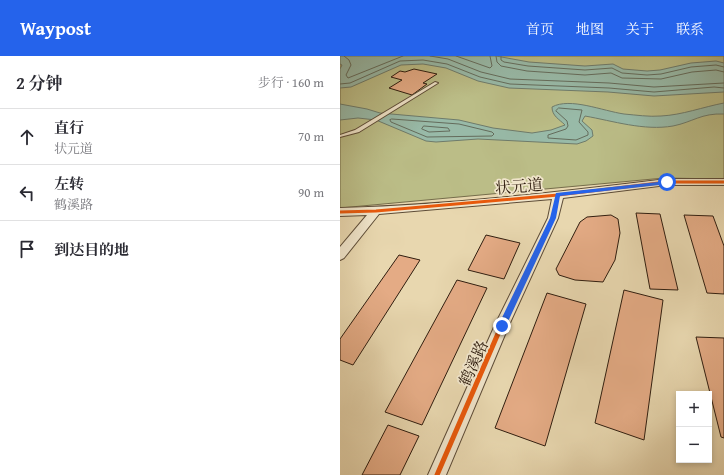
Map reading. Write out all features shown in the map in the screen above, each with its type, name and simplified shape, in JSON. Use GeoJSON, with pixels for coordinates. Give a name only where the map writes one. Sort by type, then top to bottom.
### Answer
{"type":"FeatureCollection","features":[{"type":"Feature","properties":{"kind":"street","name":"状元道"},"geometry":{"type":"LineString","coordinates":[[340,212],[376,211],[667,182],[724,182]]}},
{"type":"Feature","properties":{"kind":"street","name":"鹤溪路"},"geometry":{"type":"LineString","coordinates":[[437,475],[502,326],[553,218],[558,194]]}},
{"type":"Feature","properties":{"kind":"street"},"geometry":{"type":"LineString","coordinates":[[340,255],[376,211]]}},
{"type":"Feature","properties":{"kind":"lane"},"geometry":{"type":"LineString","coordinates":[[340,136],[357,131],[436,83]]}},
{"type":"Feature","properties":{"kind":"green space"},"geometry":{"type":"Polygon","coordinates":[[[340,56],[724,56],[724,179],[664,178],[340,208],[340,56]]]}},
{"type":"Feature","properties":{"kind":"water"},"geometry":{"type":"Polygon","coordinates":[[[340,56],[496,56],[529,62],[585,66],[613,64],[623,69],[647,71],[660,70],[691,63],[716,61],[724,63],[724,92],[654,96],[608,92],[509,88],[478,81],[446,68],[423,64],[401,65],[351,87],[340,88],[340,69],[342,65],[340,64],[340,56]]]}},
{"type":"Feature","properties":{"kind":"water"},"geometry":{"type":"Polygon","coordinates":[[[724,103],[724,114],[709,115],[673,126],[651,127],[629,125],[585,116],[582,121],[592,130],[593,136],[586,141],[577,144],[478,139],[436,142],[426,141],[376,120],[358,118],[340,120],[340,104],[380,113],[459,120],[493,128],[532,133],[551,130],[565,125],[556,117],[552,110],[552,107],[559,104],[577,104],[624,114],[656,116],[677,114],[724,103]]]}},
{"type":"Feature","properties":{"kind":"building"},"geometry":{"type":"Polygon","coordinates":[[[414,69],[437,74],[423,83],[427,84],[412,95],[389,88],[402,80],[391,77],[400,71],[405,72],[414,69]]]}},
{"type":"Feature","properties":{"kind":"building"},"geometry":{"type":"Polygon","coordinates":[[[636,213],[660,214],[678,290],[650,289],[636,213]]]}},
{"type":"Feature","properties":{"kind":"building"},"geometry":{"type":"Polygon","coordinates":[[[611,215],[618,219],[620,233],[615,260],[603,282],[575,280],[559,275],[556,269],[580,222],[587,217],[611,215]]]}},
{"type":"Feature","properties":{"kind":"building"},"geometry":{"type":"Polygon","coordinates":[[[684,215],[713,216],[724,246],[724,294],[707,293],[684,215]]]}},
{"type":"Feature","properties":{"kind":"building"},"geometry":{"type":"Polygon","coordinates":[[[486,235],[520,243],[504,279],[468,270],[486,235]]]}},
{"type":"Feature","properties":{"kind":"building"},"geometry":{"type":"Polygon","coordinates":[[[399,255],[420,260],[353,365],[340,360],[340,339],[399,255]]]}},
{"type":"Feature","properties":{"kind":"building"},"geometry":{"type":"Polygon","coordinates":[[[457,280],[487,288],[422,425],[385,412],[457,280]]]}},
{"type":"Feature","properties":{"kind":"building"},"geometry":{"type":"Polygon","coordinates":[[[624,290],[663,300],[644,440],[595,423],[624,290]]]}},
{"type":"Feature","properties":{"kind":"building"},"geometry":{"type":"Polygon","coordinates":[[[547,293],[586,304],[545,446],[495,428],[547,293]]]}},
{"type":"Feature","properties":{"kind":"building"},"geometry":{"type":"Polygon","coordinates":[[[696,337],[724,338],[724,438],[721,437],[712,401],[712,391],[710,391],[696,337]]]}},
{"type":"Feature","properties":{"kind":"building"},"geometry":{"type":"Polygon","coordinates":[[[388,425],[419,436],[400,475],[362,475],[388,425]]]}},
{"type":"Feature","properties":{"kind":"cycle path"},"geometry":{"type":"LineString","coordinates":[[340,212],[376,211],[558,195],[667,182],[724,182]]}},
{"type":"Feature","properties":{"kind":"cycle path"},"geometry":{"type":"LineString","coordinates":[[437,475],[502,325],[553,218],[558,195]]}},
{"type":"Feature","properties":{"kind":"route"},"geometry":{"type":"LineString","coordinates":[[502,326],[553,218],[558,194],[667,182]]}}]}
